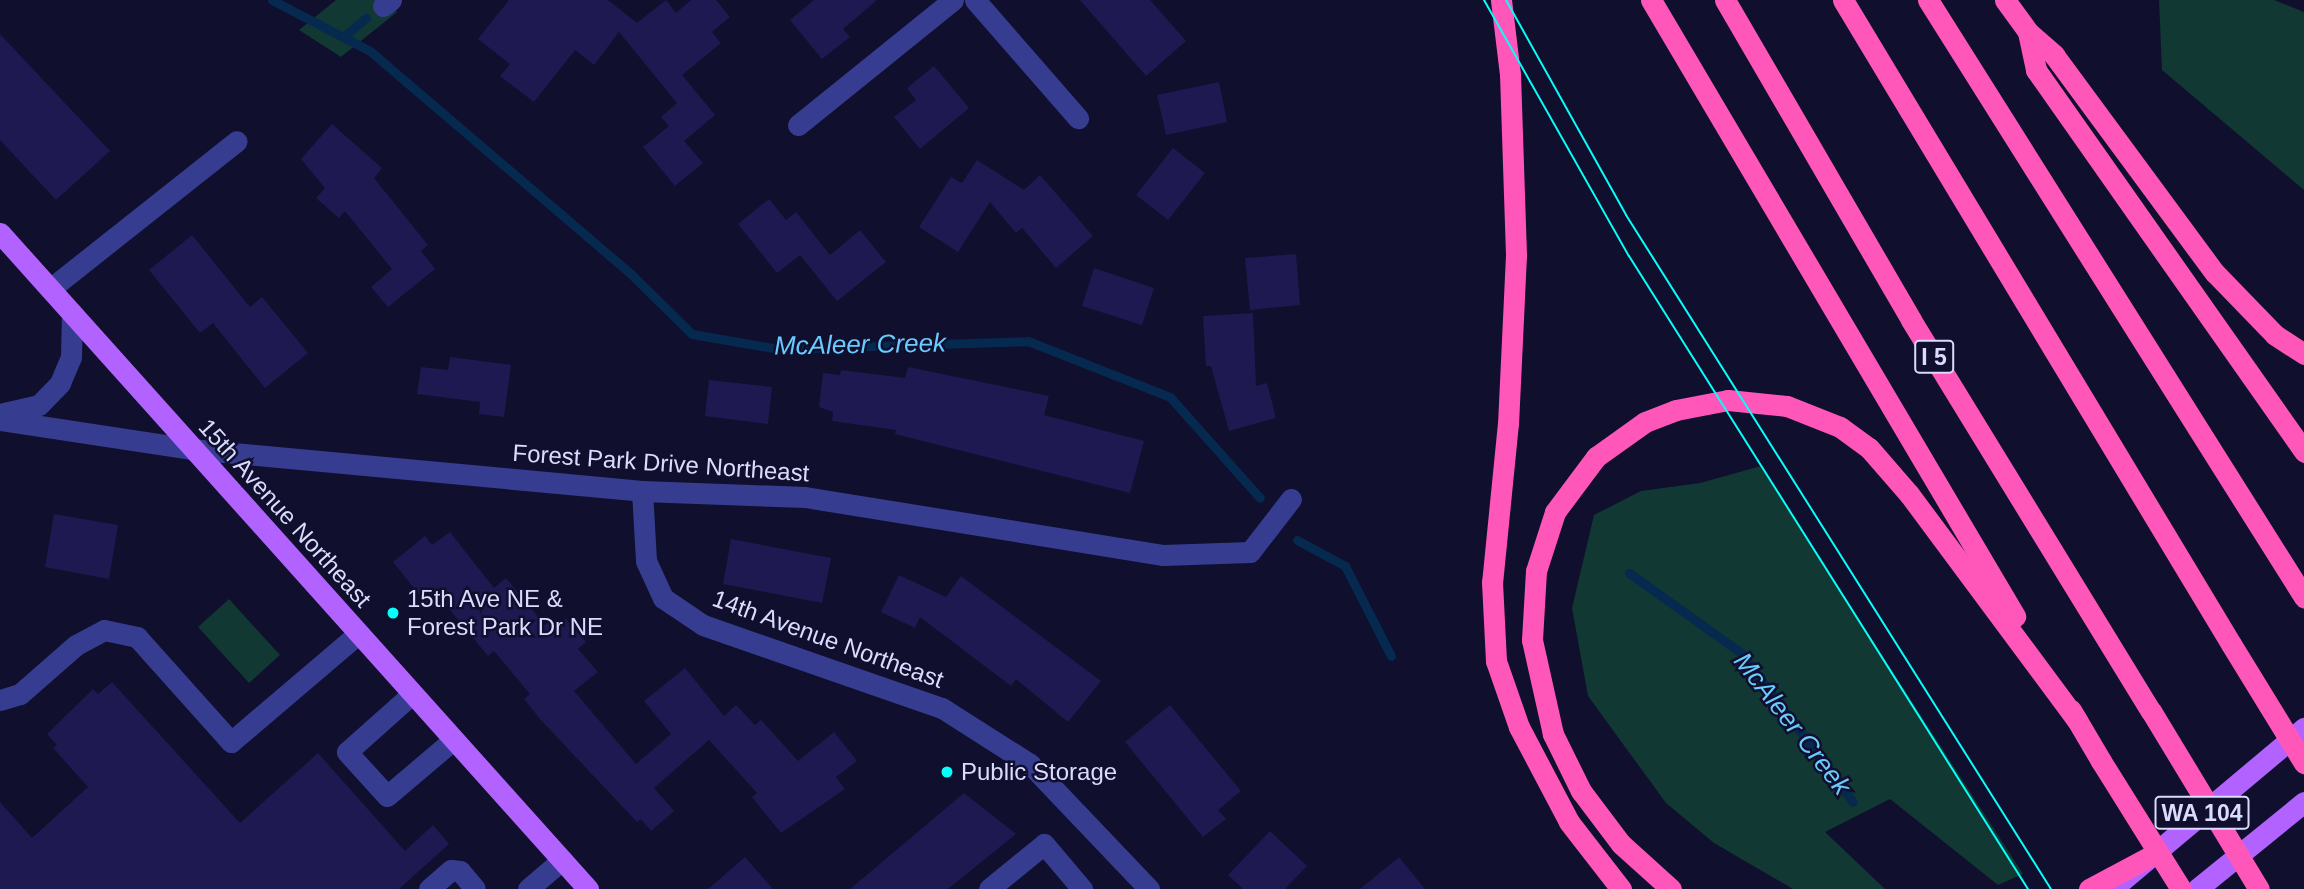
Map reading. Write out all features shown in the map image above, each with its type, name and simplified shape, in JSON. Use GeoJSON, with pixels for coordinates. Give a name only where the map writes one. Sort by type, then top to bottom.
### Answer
{"type":"FeatureCollection","features":[{"type":"Feature","properties":{"kind":"highway"},"geometry":{"type":"LineString","coordinates":[[1501,0],[1510,74],[1516,255],[1508,423],[1492,582],[1496,661],[1519,727],[1569,822],[1621,889]]}},
{"type":"Feature","properties":{"kind":"highway"},"geometry":{"type":"LineString","coordinates":[[1651,0],[2101,761],[2181,889]]}},
{"type":"Feature","properties":{"kind":"highway","name":"I 5"},"geometry":{"type":"LineString","coordinates":[[1725,0],[1911,320],[2259,889]]}},
{"type":"Feature","properties":{"kind":"highway"},"geometry":{"type":"LineString","coordinates":[[1843,0],[2304,763]]}},
{"type":"Feature","properties":{"kind":"highway"},"geometry":{"type":"LineString","coordinates":[[1928,0],[2303,596]]}},
{"type":"Feature","properties":{"kind":"highway"},"geometry":{"type":"LineString","coordinates":[[2005,0],[2028,33],[2054,55],[2236,298],[2275,335],[2304,354]]}},
{"type":"Feature","properties":{"kind":"highway"},"geometry":{"type":"LineString","coordinates":[[2028,33],[2036,70],[2304,453]]}},
{"type":"Feature","properties":{"kind":"highway"},"geometry":{"type":"LineString","coordinates":[[1671,889],[1620,844],[1581,791],[1553,734],[1532,640],[1536,571],[1555,512],[1596,457],[1655,418],[1706,402],[1760,401],[1812,414],[1869,448],[1909,494],[2077,720]]}},
{"type":"Feature","properties":{"kind":"highway"},"geometry":{"type":"LineString","coordinates":[[2089,889],[2149,857]]}},
{"type":"Feature","properties":{"kind":"main road","name":"15th Avenue Northeast"},"geometry":{"type":"LineString","coordinates":[[0,233],[588,889]]}},
{"type":"Feature","properties":{"kind":"main road","name":"WA 104"},"geometry":{"type":"LineString","coordinates":[[2112,889],[2304,728]]}},
{"type":"Feature","properties":{"kind":"main road","name":"WA 104"},"geometry":{"type":"LineString","coordinates":[[2197,889],[2304,802]]}},
{"type":"Feature","properties":{"kind":"street"},"geometry":{"type":"LineString","coordinates":[[798,125],[953,0]]}},
{"type":"Feature","properties":{"kind":"street"},"geometry":{"type":"LineString","coordinates":[[975,0],[1078,118]]}},
{"type":"Feature","properties":{"kind":"street"},"geometry":{"type":"LineString","coordinates":[[50,289],[237,141]]}},
{"type":"Feature","properties":{"kind":"street"},"geometry":{"type":"LineString","coordinates":[[0,414],[39,405],[60,383],[71,357],[72,313]]}},
{"type":"Feature","properties":{"kind":"street","name":"Forest Park Drive Northeast"},"geometry":{"type":"LineString","coordinates":[[0,420],[191,449],[642,491],[805,497],[1163,555],[1250,552],[1291,499]]}},
{"type":"Feature","properties":{"kind":"street","name":"14th Avenue Northeast"},"geometry":{"type":"LineString","coordinates":[[642,491],[646,561],[663,598],[703,625],[942,708],[1030,764],[1149,889]]}},
{"type":"Feature","properties":{"kind":"street"},"geometry":{"type":"LineString","coordinates":[[0,700],[20,694],[76,645],[104,630],[137,637],[231,742],[358,634]]}},
{"type":"Feature","properties":{"kind":"street"},"geometry":{"type":"LineString","coordinates":[[412,694],[347,752],[387,796],[453,740]]}},
{"type":"Feature","properties":{"kind":"street"},"geometry":{"type":"LineString","coordinates":[[989,889],[1044,844],[1082,889]]}},
{"type":"Feature","properties":{"kind":"street"},"geometry":{"type":"LineString","coordinates":[[528,889],[562,860]]}},
{"type":"Feature","properties":{"kind":"street"},"geometry":{"type":"LineString","coordinates":[[429,889],[451,870],[460,871],[475,889]]}},
{"type":"Feature","properties":{"kind":"green space"},"geometry":{"type":"Polygon","coordinates":[[[336,0],[386,0],[397,12],[341,57],[299,30],[336,0]]]}},
{"type":"Feature","properties":{"kind":"green space"},"geometry":{"type":"Polygon","coordinates":[[[2159,0],[2274,0],[2304,12],[2304,190],[2162,70],[2159,0]]]}},
{"type":"Feature","properties":{"kind":"green space"},"geometry":{"type":"Polygon","coordinates":[[[1761,466],[2023,874],[1998,885],[1890,799],[1825,832],[1885,889],[1793,889],[1714,843],[1666,803],[1588,696],[1572,608],[1594,515],[1641,491],[1700,483],[1761,466]]]}},
{"type":"Feature","properties":{"kind":"green space"},"geometry":{"type":"Polygon","coordinates":[[[229,599],[280,655],[249,683],[198,627],[229,599]]]}},
{"type":"Feature","properties":{"kind":"building"},"geometry":{"type":"Polygon","coordinates":[[[509,0],[608,0],[637,23],[666,0],[676,13],[691,0],[716,0],[730,17],[712,32],[721,43],[682,75],[715,115],[684,141],[703,163],[675,186],[643,147],[669,126],[661,117],[677,103],[619,32],[594,65],[575,50],[534,102],[500,76],[510,64],[478,39],[509,0]]]}},
{"type":"Feature","properties":{"kind":"building"},"geometry":{"type":"Polygon","coordinates":[[[814,0],[877,0],[843,29],[850,37],[822,59],[790,20],[814,0]]]}},
{"type":"Feature","properties":{"kind":"building"},"geometry":{"type":"Polygon","coordinates":[[[1080,0],[1150,0],[1186,41],[1146,76],[1080,0]]]}},
{"type":"Feature","properties":{"kind":"building"},"geometry":{"type":"Polygon","coordinates":[[[0,34],[110,151],[56,200],[0,140],[0,34]]]}},
{"type":"Feature","properties":{"kind":"building"},"geometry":{"type":"Polygon","coordinates":[[[934,66],[969,108],[920,149],[894,117],[916,100],[907,88],[934,66]]]}},
{"type":"Feature","properties":{"kind":"building"},"geometry":{"type":"Polygon","coordinates":[[[1219,82],[1227,122],[1166,135],[1157,95],[1219,82]]]}},
{"type":"Feature","properties":{"kind":"building"},"geometry":{"type":"Polygon","coordinates":[[[332,124],[382,168],[374,178],[428,245],[421,251],[435,269],[388,307],[371,287],[392,269],[345,211],[339,218],[316,198],[325,188],[301,159],[332,124]]]}},
{"type":"Feature","properties":{"kind":"building"},"geometry":{"type":"Polygon","coordinates":[[[1173,148],[1205,173],[1168,220],[1136,195],[1173,148]]]}},
{"type":"Feature","properties":{"kind":"building"},"geometry":{"type":"Polygon","coordinates":[[[977,160],[1024,190],[1040,175],[1093,236],[1056,268],[1022,228],[1016,233],[990,202],[958,252],[919,227],[951,177],[962,183],[977,160]]]}},
{"type":"Feature","properties":{"kind":"building"},"geometry":{"type":"Polygon","coordinates":[[[769,199],[786,220],[796,212],[830,255],[860,230],[886,262],[837,301],[800,255],[777,273],[738,224],[769,199]]]}},
{"type":"Feature","properties":{"kind":"building"},"geometry":{"type":"Polygon","coordinates":[[[192,235],[250,307],[262,297],[308,353],[265,388],[213,323],[200,333],[149,270],[192,235]]]}},
{"type":"Feature","properties":{"kind":"building"},"geometry":{"type":"Polygon","coordinates":[[[1296,254],[1300,305],[1250,310],[1245,258],[1296,254]]]}},
{"type":"Feature","properties":{"kind":"building"},"geometry":{"type":"Polygon","coordinates":[[[1094,268],[1154,288],[1142,325],[1082,306],[1094,268]]]}},
{"type":"Feature","properties":{"kind":"building"},"geometry":{"type":"Polygon","coordinates":[[[1253,313],[1256,386],[1267,383],[1276,418],[1229,431],[1211,366],[1206,366],[1203,316],[1253,313]]]}},
{"type":"Feature","properties":{"kind":"building"},"geometry":{"type":"Polygon","coordinates":[[[450,357],[511,365],[504,417],[479,414],[480,402],[417,394],[421,367],[448,370],[450,357]]]}},
{"type":"Feature","properties":{"kind":"building"},"geometry":{"type":"Polygon","coordinates":[[[908,367],[1049,396],[1044,415],[1144,441],[1130,493],[895,434],[896,430],[832,421],[833,412],[819,407],[823,373],[840,375],[841,370],[905,378],[908,367]]]}},
{"type":"Feature","properties":{"kind":"building"},"geometry":{"type":"Polygon","coordinates":[[[709,380],[772,387],[768,424],[705,416],[709,380]]]}},
{"type":"Feature","properties":{"kind":"building"},"geometry":{"type":"Polygon","coordinates":[[[54,514],[118,525],[109,579],[45,567],[54,514]]]}},
{"type":"Feature","properties":{"kind":"building"},"geometry":{"type":"Polygon","coordinates":[[[450,532],[494,588],[506,578],[545,625],[550,621],[555,626],[565,618],[586,642],[578,649],[598,672],[574,691],[636,764],[671,734],[644,701],[685,668],[724,716],[736,705],[755,725],[761,720],[798,761],[834,732],[857,761],[836,777],[845,789],[781,833],[752,797],[757,793],[709,740],[654,788],[674,811],[651,831],[641,819],[637,822],[540,719],[524,699],[530,694],[494,651],[488,656],[441,599],[430,608],[393,562],[425,536],[432,545],[450,532]]]}},
{"type":"Feature","properties":{"kind":"building"},"geometry":{"type":"Polygon","coordinates":[[[731,539],[831,558],[822,603],[723,584],[731,539]]]}},
{"type":"Feature","properties":{"kind":"building"},"geometry":{"type":"Polygon","coordinates":[[[899,575],[946,597],[961,576],[1101,681],[1068,722],[1016,679],[1011,686],[920,617],[915,628],[881,612],[899,575]]]}},
{"type":"Feature","properties":{"kind":"building"},"geometry":{"type":"Polygon","coordinates":[[[112,682],[240,823],[318,753],[405,851],[433,825],[449,844],[399,889],[0,889],[0,802],[32,838],[88,787],[53,748],[57,745],[47,734],[93,689],[98,694],[112,682]]]}},
{"type":"Feature","properties":{"kind":"building"},"geometry":{"type":"Polygon","coordinates":[[[1170,705],[1241,791],[1218,810],[1226,819],[1203,837],[1125,742],[1170,705]]]}},
{"type":"Feature","properties":{"kind":"building"},"geometry":{"type":"Polygon","coordinates":[[[964,793],[1016,834],[948,889],[850,889],[964,793]]]}},
{"type":"Feature","properties":{"kind":"building"},"geometry":{"type":"Polygon","coordinates":[[[1270,831],[1307,866],[1285,889],[1243,889],[1228,875],[1270,831]]]}},
{"type":"Feature","properties":{"kind":"building"},"geometry":{"type":"Polygon","coordinates":[[[745,857],[773,889],[708,889],[745,857]]]}},
{"type":"Feature","properties":{"kind":"building"},"geometry":{"type":"Polygon","coordinates":[[[1399,857],[1425,889],[1360,889],[1399,857]]]}},
{"type":"Feature","properties":{"kind":"waterway","name":"McAleer Creek"},"geometry":{"type":"LineString","coordinates":[[272,0],[370,51],[633,276],[692,334],[779,349],[1028,341],[1170,397],[1260,498]]}},
{"type":"Feature","properties":{"kind":"waterway"},"geometry":{"type":"LineString","coordinates":[[343,37],[366,18]]}},
{"type":"Feature","properties":{"kind":"waterway","name":"McAleer Creek"},"geometry":{"type":"LineString","coordinates":[[1297,540],[1345,566],[1391,656]]}},
{"type":"Feature","properties":{"kind":"waterway","name":"McAleer Creek"},"geometry":{"type":"LineString","coordinates":[[1629,573],[1741,653],[1853,802]]}},
{"type":"Feature","properties":{"kind":"tram line"},"geometry":{"type":"LineString","coordinates":[[1484,0],[1629,256],[2028,889]]}},
{"type":"Feature","properties":{"kind":"tram line"},"geometry":{"type":"LineString","coordinates":[[1506,0],[1626,215],[2051,889]]}},
{"type":"Feature","properties":{"kind":"place","name":"15th Ave NE & Forest Park Dr NE"},"geometry":{"type":"Point","coordinates":[393,613]}},
{"type":"Feature","properties":{"kind":"place","name":"Public Storage"},"geometry":{"type":"Point","coordinates":[947,772]}}]}
